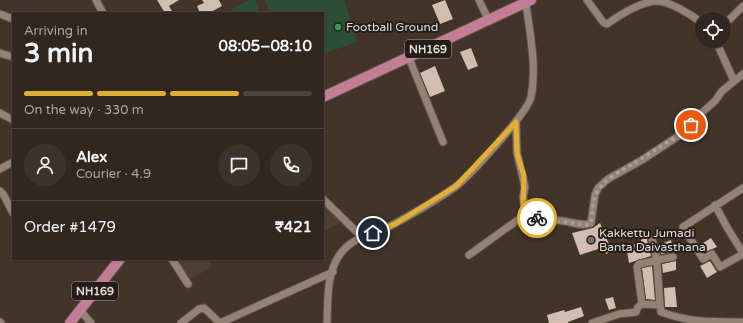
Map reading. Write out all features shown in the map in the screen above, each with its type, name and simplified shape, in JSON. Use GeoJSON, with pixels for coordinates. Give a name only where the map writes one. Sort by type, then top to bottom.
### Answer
{"type":"FeatureCollection","features":[{"type":"Feature","properties":{"kind":"highway","name":"NH169"},"geometry":{"type":"LineString","coordinates":[[324,97],[528,2]]}},
{"type":"Feature","properties":{"kind":"highway","name":"NH169"},"geometry":{"type":"LineString","coordinates":[[70,323],[119,260]]}},
{"type":"Feature","properties":{"kind":"street"},"geometry":{"type":"LineString","coordinates":[[96,0],[103,12]]}},
{"type":"Feature","properties":{"kind":"street"},"geometry":{"type":"LineString","coordinates":[[479,0],[489,21]]}},
{"type":"Feature","properties":{"kind":"street"},"geometry":{"type":"LineString","coordinates":[[587,0],[603,22],[607,24],[637,6],[657,0],[684,10],[695,18]]}},
{"type":"Feature","properties":{"kind":"street"},"geometry":{"type":"LineString","coordinates":[[327,323],[328,292],[335,262],[341,252],[354,242],[395,224],[456,186],[516,122],[529,104],[531,97],[533,60],[528,2]]}},
{"type":"Feature","properties":{"kind":"street"},"geometry":{"type":"LineString","coordinates":[[731,18],[743,6]]}},
{"type":"Feature","properties":{"kind":"street"},"geometry":{"type":"LineString","coordinates":[[0,14],[12,19]]}},
{"type":"Feature","properties":{"kind":"street"},"geometry":{"type":"LineString","coordinates":[[719,48],[734,81]]}},
{"type":"Feature","properties":{"kind":"street"},"geometry":{"type":"LineString","coordinates":[[0,53],[12,57]]}},
{"type":"Feature","properties":{"kind":"street"},"geometry":{"type":"LineString","coordinates":[[409,58],[443,142]]}},
{"type":"Feature","properties":{"kind":"street"},"geometry":{"type":"LineString","coordinates":[[526,214],[542,220],[562,221],[586,225],[591,223],[595,195],[598,188],[608,179],[686,131],[696,118],[715,102],[722,90],[743,74]]}},
{"type":"Feature","properties":{"kind":"street"},"geometry":{"type":"LineString","coordinates":[[0,113],[12,119]]}},
{"type":"Feature","properties":{"kind":"street"},"geometry":{"type":"LineString","coordinates":[[516,122],[517,153],[524,176],[523,205],[526,214]]}},
{"type":"Feature","properties":{"kind":"street"},"geometry":{"type":"LineString","coordinates":[[0,169],[12,163]]}},
{"type":"Feature","properties":{"kind":"street"},"geometry":{"type":"LineString","coordinates":[[715,205],[743,254],[720,268],[712,254],[703,259],[683,227],[715,205],[743,188]]}},
{"type":"Feature","properties":{"kind":"street"},"geometry":{"type":"LineString","coordinates":[[0,191],[12,211]]}},
{"type":"Feature","properties":{"kind":"street"},"geometry":{"type":"LineString","coordinates":[[324,201],[362,238]]}},
{"type":"Feature","properties":{"kind":"street"},"geometry":{"type":"LineString","coordinates":[[469,255],[526,214]]}},
{"type":"Feature","properties":{"kind":"street"},"geometry":{"type":"LineString","coordinates":[[652,239],[657,264],[661,312],[678,319],[696,323],[743,322]]}},
{"type":"Feature","properties":{"kind":"street"},"geometry":{"type":"LineString","coordinates":[[642,304],[636,267],[639,264],[674,256]]}},
{"type":"Feature","properties":{"kind":"street"},"geometry":{"type":"LineString","coordinates":[[173,260],[188,284]]}},
{"type":"Feature","properties":{"kind":"street"},"geometry":{"type":"LineString","coordinates":[[181,323],[199,309],[204,308],[220,323],[333,272]]}},
{"type":"Feature","properties":{"kind":"street"},"geometry":{"type":"LineString","coordinates":[[592,323],[619,314],[636,312],[638,307],[642,304],[660,305]]}},
{"type":"Feature","properties":{"kind":"street"},"geometry":{"type":"LineString","coordinates":[[80,310],[91,323]]}},
{"type":"Feature","properties":{"kind":"shaded area"},"geometry":{"type":"Polygon","coordinates":[[[324,206],[341,217],[341,222],[324,231],[324,206]]]}},
{"type":"Feature","properties":{"kind":"shaded area"},"geometry":{"type":"Polygon","coordinates":[[[172,260],[210,260],[212,267],[187,281],[172,260]]]}},
{"type":"Feature","properties":{"kind":"green space"},"geometry":{"type":"Polygon","coordinates":[[[249,0],[255,0],[260,12],[227,12],[249,0]]]}},
{"type":"Feature","properties":{"kind":"green space","name":"Football Ground"},"geometry":{"type":"Polygon","coordinates":[[[265,0],[344,0],[357,42],[324,54],[324,12],[270,12],[265,0]]]}},
{"type":"Feature","properties":{"kind":"building"},"geometry":{"type":"Polygon","coordinates":[[[157,0],[179,0],[169,6],[172,12],[164,12],[157,0]]]}},
{"type":"Feature","properties":{"kind":"building"},"geometry":{"type":"Polygon","coordinates":[[[202,0],[219,0],[222,6],[211,12],[200,12],[197,6],[204,3],[202,0]]]}},
{"type":"Feature","properties":{"kind":"building"},"geometry":{"type":"Polygon","coordinates":[[[445,0],[453,19],[440,24],[432,5],[445,0]]]}},
{"type":"Feature","properties":{"kind":"building"},"geometry":{"type":"Polygon","coordinates":[[[471,48],[478,66],[468,70],[460,52],[471,48]]]}},
{"type":"Feature","properties":{"kind":"building"},"geometry":{"type":"Polygon","coordinates":[[[435,66],[445,91],[430,97],[420,73],[435,66]]]}},
{"type":"Feature","properties":{"kind":"building","name":"Kakkettu Jumadi Banta Daivasthana"},"geometry":{"type":"Polygon","coordinates":[[[600,223],[612,251],[606,254],[604,247],[580,255],[572,233],[593,228],[600,223]]]}},
{"type":"Feature","properties":{"kind":"building"},"geometry":{"type":"Polygon","coordinates":[[[650,234],[647,240],[651,256],[629,263],[627,251],[635,250],[634,244],[641,243],[641,240],[650,234]]]}},
{"type":"Feature","properties":{"kind":"building"},"geometry":{"type":"Polygon","coordinates":[[[711,238],[717,247],[705,252],[700,245],[711,238]]]}},
{"type":"Feature","properties":{"kind":"building"},"geometry":{"type":"Polygon","coordinates":[[[671,240],[673,252],[661,254],[659,245],[671,240]]]}},
{"type":"Feature","properties":{"kind":"building"},"geometry":{"type":"Polygon","coordinates":[[[676,261],[676,270],[663,273],[662,264],[676,261]]]}},
{"type":"Feature","properties":{"kind":"building"},"geometry":{"type":"Polygon","coordinates":[[[710,261],[717,272],[707,278],[700,266],[710,261]]]}},
{"type":"Feature","properties":{"kind":"building"},"geometry":{"type":"Polygon","coordinates":[[[652,266],[655,300],[646,299],[642,268],[652,266]]]}},
{"type":"Feature","properties":{"kind":"building"},"geometry":{"type":"Polygon","coordinates":[[[675,287],[677,307],[665,307],[664,288],[675,287]]]}},
{"type":"Feature","properties":{"kind":"building"},"geometry":{"type":"Polygon","coordinates":[[[613,297],[616,308],[609,310],[605,299],[613,297]]]}},
{"type":"Feature","properties":{"kind":"building"},"geometry":{"type":"Polygon","coordinates":[[[581,307],[584,316],[568,323],[549,323],[547,315],[564,310],[565,312],[581,307]]]}},
{"type":"Feature","properties":{"kind":"way so far"},"geometry":{"type":"LineString","coordinates":[[537,218],[542,220],[562,221],[586,225],[591,223],[595,195],[598,188],[608,179],[642,160],[686,131],[691,125]]}},
{"type":"Feature","properties":{"kind":"place","name":"Football Ground"},"geometry":{"type":"Point","coordinates":[338,27]}},
{"type":"Feature","properties":{"kind":"place","name":"Kakkettu Jumadi Banta Daivasthana"},"geometry":{"type":"Point","coordinates":[591,240]}},
{"type":"Feature","properties":{"kind":"route"},"geometry":{"type":"LineString","coordinates":[[373,233],[395,224],[456,186],[485,157],[516,122],[517,153],[524,176],[525,187],[523,205],[526,214],[537,218]]}}]}
